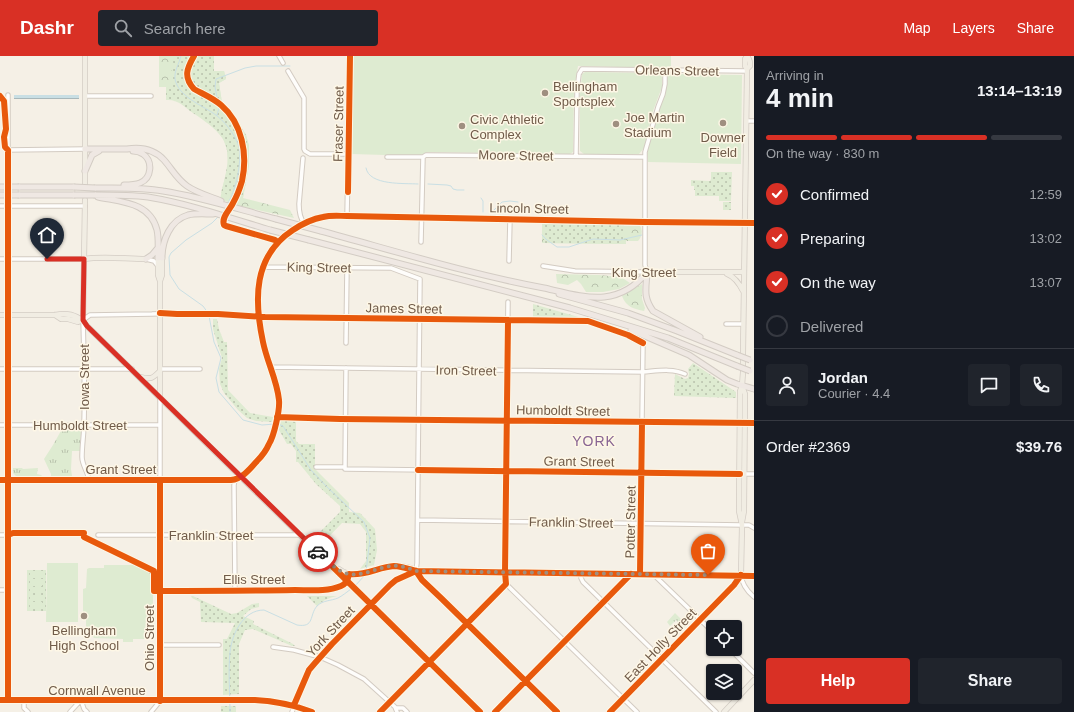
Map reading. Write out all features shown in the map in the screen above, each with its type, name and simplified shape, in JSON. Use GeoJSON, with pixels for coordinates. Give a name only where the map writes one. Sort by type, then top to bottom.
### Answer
{"type":"FeatureCollection","features":[{"type":"Feature","properties":{"kind":"highway"},"geometry":{"type":"LineString","coordinates":[[85,149],[127,150],[140,148],[153,152],[164,160],[175,176],[186,185],[206,197],[242,210],[628,313],[717,347],[740,354],[752,361]]}},
{"type":"Feature","properties":{"kind":"highway"},"geometry":{"type":"LineString","coordinates":[[85,171],[92,154],[102,150]]}},
{"type":"Feature","properties":{"kind":"highway"},"geometry":{"type":"LineString","coordinates":[[98,188],[140,183],[148,177],[150,167],[147,158],[138,152],[127,150]]}},
{"type":"Feature","properties":{"kind":"highway"},"geometry":{"type":"LineString","coordinates":[[0,187],[142,189],[206,197]]}},
{"type":"Feature","properties":{"kind":"highway"},"geometry":{"type":"LineString","coordinates":[[0,195],[74,195],[86,197],[118,195],[147,197],[187,205],[206,212],[270,230],[601,317],[668,338],[741,364],[752,372]]}},
{"type":"Feature","properties":{"kind":"highway"},"geometry":{"type":"LineString","coordinates":[[95,196],[130,203],[148,213],[156,226],[160,258]]}},
{"type":"Feature","properties":{"kind":"highway"},"geometry":{"type":"LineString","coordinates":[[160,258],[165,238],[178,220],[186,215],[206,212]]}},
{"type":"Feature","properties":{"kind":"highway"},"geometry":{"type":"LineString","coordinates":[[146,259],[158,248]]}},
{"type":"Feature","properties":{"kind":"highway"},"geometry":{"type":"LineString","coordinates":[[526,285],[587,297],[604,297],[615,295],[628,289],[641,280],[647,272]]}},
{"type":"Feature","properties":{"kind":"highway"},"geometry":{"type":"LineString","coordinates":[[647,272],[645,293],[649,305],[653,311],[717,347]]}},
{"type":"Feature","properties":{"kind":"highway"},"geometry":{"type":"LineString","coordinates":[[601,317],[689,355],[727,380],[754,389]]}},
{"type":"Feature","properties":{"kind":"main road"},"geometry":{"type":"LineString","coordinates":[[85,56],[85,185]]}},
{"type":"Feature","properties":{"kind":"main road"},"geometry":{"type":"LineString","coordinates":[[740,354],[744,324],[747,121],[747,70],[745,66],[745,59],[747,56]]}},
{"type":"Feature","properties":{"kind":"main road","name":"Iowa Street"},"geometry":{"type":"LineString","coordinates":[[83,320],[84,206],[86,197]]}},
{"type":"Feature","properties":{"kind":"main road","name":"Ohio Street"},"geometry":{"type":"LineString","coordinates":[[160,258],[158,266],[158,276],[160,281]]}},
{"type":"Feature","properties":{"kind":"main road","name":"Ohio Street"},"geometry":{"type":"LineString","coordinates":[[160,258],[162,276],[160,281],[160,397]]}},
{"type":"Feature","properties":{"kind":"main road"},"geometry":{"type":"LineString","coordinates":[[84,259],[146,259]]}},
{"type":"Feature","properties":{"kind":"main road","name":"King Street"},"geometry":{"type":"LineString","coordinates":[[647,272],[744,272]]}},
{"type":"Feature","properties":{"kind":"main road"},"geometry":{"type":"LineString","coordinates":[[721,272],[734,277],[744,293]]}},
{"type":"Feature","properties":{"kind":"main road","name":"James Street"},"geometry":{"type":"LineString","coordinates":[[0,315],[55,315],[78,322],[83,320]]}},
{"type":"Feature","properties":{"kind":"main road"},"geometry":{"type":"LineString","coordinates":[[83,320],[87,326],[328,561],[347,582],[480,712]]}},
{"type":"Feature","properties":{"kind":"main road"},"geometry":{"type":"LineString","coordinates":[[139,377],[149,379],[155,376],[160,370]]}},
{"type":"Feature","properties":{"kind":"main road"},"geometry":{"type":"LineString","coordinates":[[742,474],[742,463],[740,461],[745,392],[742,386],[743,372]]}},
{"type":"Feature","properties":{"kind":"main road"},"geometry":{"type":"LineString","coordinates":[[742,423],[744,511],[742,525],[741,575],[754,576]]}},
{"type":"Feature","properties":{"kind":"main road"},"geometry":{"type":"LineString","coordinates":[[328,561],[343,573],[349,574],[358,574],[392,566],[416,571],[422,580],[557,712]]}},
{"type":"Feature","properties":{"kind":"main road","name":"East Holly Street"},"geometry":{"type":"LineString","coordinates":[[610,712],[734,585],[741,575]]}},
{"type":"Feature","properties":{"kind":"main road"},"geometry":{"type":"LineString","coordinates":[[724,712],[754,680]]}},
{"type":"Feature","properties":{"kind":"street"},"geometry":{"type":"LineString","coordinates":[[279,56],[283,63]]}},
{"type":"Feature","properties":{"kind":"street","name":"Fraser Street"},"geometry":{"type":"LineString","coordinates":[[347,216],[350,56]]}},
{"type":"Feature","properties":{"kind":"street","name":"Orleans Street"},"geometry":{"type":"LineString","coordinates":[[576,156],[577,91],[579,74],[582,69],[747,70]]}},
{"type":"Feature","properties":{"kind":"street"},"geometry":{"type":"LineString","coordinates":[[647,272],[645,265],[645,152],[663,94],[665,70]]}},
{"type":"Feature","properties":{"kind":"street"},"geometry":{"type":"LineString","coordinates":[[288,71],[304,98],[305,151],[310,154],[348,154]]}},
{"type":"Feature","properties":{"kind":"street"},"geometry":{"type":"LineString","coordinates":[[8,95],[8,184]]}},
{"type":"Feature","properties":{"kind":"street"},"geometry":{"type":"LineString","coordinates":[[85,96],[151,96]]}},
{"type":"Feature","properties":{"kind":"street"},"geometry":{"type":"LineString","coordinates":[[747,121],[754,121]]}},
{"type":"Feature","properties":{"kind":"street"},"geometry":{"type":"LineString","coordinates":[[8,150],[85,149]]}},
{"type":"Feature","properties":{"kind":"street","name":"Moore Street"},"geometry":{"type":"LineString","coordinates":[[387,157],[423,157],[426,155],[646,157]]}},
{"type":"Feature","properties":{"kind":"street"},"geometry":{"type":"LineString","coordinates":[[421,242],[423,157]]}},
{"type":"Feature","properties":{"kind":"street","name":"Lincoln Street"},"geometry":{"type":"LineString","coordinates":[[303,158],[299,209],[304,223],[323,217],[347,216],[646,222],[754,222]]}},
{"type":"Feature","properties":{"kind":"street"},"geometry":{"type":"LineString","coordinates":[[8,198],[8,700]]}},
{"type":"Feature","properties":{"kind":"street"},"geometry":{"type":"LineString","coordinates":[[0,206],[84,206]]}},
{"type":"Feature","properties":{"kind":"street"},"geometry":{"type":"LineString","coordinates":[[509,261],[510,219]]}},
{"type":"Feature","properties":{"kind":"street"},"geometry":{"type":"LineString","coordinates":[[291,231],[297,228]]}},
{"type":"Feature","properties":{"kind":"street"},"geometry":{"type":"LineString","coordinates":[[235,590],[234,485],[236,480],[241,477],[264,454],[270,444],[277,417],[279,401],[258,316],[258,291],[263,267],[270,252],[283,237]]}},
{"type":"Feature","properties":{"kind":"street"},"geometry":{"type":"LineString","coordinates":[[0,259],[84,259]]}},
{"type":"Feature","properties":{"kind":"street"},"geometry":{"type":"LineString","coordinates":[[146,259],[154,261],[158,266]]}},
{"type":"Feature","properties":{"kind":"street","name":"King Street"},"geometry":{"type":"LineString","coordinates":[[543,266],[574,270],[647,272]]}},
{"type":"Feature","properties":{"kind":"street","name":"King Street"},"geometry":{"type":"LineString","coordinates":[[263,267],[392,268],[420,279],[420,319]]}},
{"type":"Feature","properties":{"kind":"street"},"geometry":{"type":"LineString","coordinates":[[346,343],[347,268]]}},
{"type":"Feature","properties":{"kind":"street"},"geometry":{"type":"LineString","coordinates":[[508,302],[506,584],[637,712]]}},
{"type":"Feature","properties":{"kind":"street","name":"James Street"},"geometry":{"type":"LineString","coordinates":[[83,320],[90,315],[160,313],[218,314],[265,317],[588,321],[643,342]]}},
{"type":"Feature","properties":{"kind":"street"},"geometry":{"type":"LineString","coordinates":[[420,319],[416,571],[741,575],[743,585],[754,597]]}},
{"type":"Feature","properties":{"kind":"street","name":"Iowa Street"},"geometry":{"type":"LineString","coordinates":[[83,320],[84,424],[82,459],[89,480]]}},
{"type":"Feature","properties":{"kind":"street"},"geometry":{"type":"LineString","coordinates":[[726,324],[744,324]]}},
{"type":"Feature","properties":{"kind":"street","name":"Potter Street"},"geometry":{"type":"LineString","coordinates":[[640,574],[643,342]]}},
{"type":"Feature","properties":{"kind":"street","name":"Iron Street"},"geometry":{"type":"LineString","coordinates":[[271,367],[643,372],[663,370],[685,374]]}},
{"type":"Feature","properties":{"kind":"street"},"geometry":{"type":"LineString","coordinates":[[345,468],[346,368]]}},
{"type":"Feature","properties":{"kind":"street"},"geometry":{"type":"LineString","coordinates":[[0,369],[132,369]]}},
{"type":"Feature","properties":{"kind":"street"},"geometry":{"type":"LineString","coordinates":[[160,370],[200,369]]}},
{"type":"Feature","properties":{"kind":"street","name":"Ohio Street"},"geometry":{"type":"LineString","coordinates":[[160,397],[160,700]]}},
{"type":"Feature","properties":{"kind":"street","name":"Humboldt Street"},"geometry":{"type":"LineString","coordinates":[[277,417],[419,420],[754,423]]}},
{"type":"Feature","properties":{"kind":"street","name":"Humboldt Street"},"geometry":{"type":"LineString","coordinates":[[0,425],[160,424]]}},
{"type":"Feature","properties":{"kind":"street","name":"Grant Street"},"geometry":{"type":"LineString","coordinates":[[316,467],[418,470],[754,474]]}},
{"type":"Feature","properties":{"kind":"street","name":"Grant Street"},"geometry":{"type":"LineString","coordinates":[[0,480],[236,480]]}},
{"type":"Feature","properties":{"kind":"street","name":"Franklin Street"},"geometry":{"type":"LineString","coordinates":[[418,520],[754,524]]}},
{"type":"Feature","properties":{"kind":"street"},"geometry":{"type":"LineString","coordinates":[[749,525],[754,528]]}},
{"type":"Feature","properties":{"kind":"street"},"geometry":{"type":"LineString","coordinates":[[0,535],[8,535]]}},
{"type":"Feature","properties":{"kind":"street","name":"Franklin Street"},"geometry":{"type":"LineString","coordinates":[[98,536],[301,535]]}},
{"type":"Feature","properties":{"kind":"street","name":"York Street"},"geometry":{"type":"LineString","coordinates":[[292,712],[309,670],[320,657],[396,580],[416,571]]}},
{"type":"Feature","properties":{"kind":"street"},"geometry":{"type":"LineString","coordinates":[[581,573],[582,581],[716,712]]}},
{"type":"Feature","properties":{"kind":"street"},"geometry":{"type":"LineString","coordinates":[[495,712],[631,574]]}},
{"type":"Feature","properties":{"kind":"street"},"geometry":{"type":"LineString","coordinates":[[653,574],[706,626]]}},
{"type":"Feature","properties":{"kind":"street","name":"Ellis Street"},"geometry":{"type":"LineString","coordinates":[[160,590],[325,589],[341,586],[347,582]]}},
{"type":"Feature","properties":{"kind":"street"},"geometry":{"type":"LineString","coordinates":[[380,712],[506,584]]}},
{"type":"Feature","properties":{"kind":"street"},"geometry":{"type":"LineString","coordinates":[[0,590],[8,590]]}},
{"type":"Feature","properties":{"kind":"street"},"geometry":{"type":"LineString","coordinates":[[160,645],[219,645]]}},
{"type":"Feature","properties":{"kind":"street"},"geometry":{"type":"LineString","coordinates":[[274,647],[294,650],[320,657],[338,665],[364,679],[390,702],[396,710],[403,708],[407,712]]}},
{"type":"Feature","properties":{"kind":"street"},"geometry":{"type":"LineString","coordinates":[[737,656],[754,673]]}},
{"type":"Feature","properties":{"kind":"street","name":"Cornwall Avenue"},"geometry":{"type":"LineString","coordinates":[[0,700],[263,700],[294,705],[312,712]]}},
{"type":"Feature","properties":{"kind":"street"},"geometry":{"type":"LineString","coordinates":[[24,700],[24,708],[28,712]]}},
{"type":"Feature","properties":{"kind":"street"},"geometry":{"type":"LineString","coordinates":[[70,712],[81,700],[84,709],[87,712]]}},
{"type":"Feature","properties":{"kind":"street"},"geometry":{"type":"LineString","coordinates":[[151,712],[160,700]]}},
{"type":"Feature","properties":{"kind":"green space"},"geometry":{"type":"Polygon","coordinates":[[[159,56],[193,56],[186,71],[224,71],[226,79],[219,83],[222,103],[246,135],[249,146],[249,165],[243,198],[290,210],[294,218],[239,206],[220,199],[228,165],[227,150],[223,138],[209,123],[166,87],[159,87],[159,56]]]}},
{"type":"Feature","properties":{"kind":"green space"},"geometry":{"type":"Polygon","coordinates":[[[172,56],[214,56],[214,71],[224,71],[226,79],[219,83],[222,103],[240,124],[246,135],[249,146],[249,165],[243,198],[221,193],[225,178],[228,155],[226,146],[216,130],[180,104],[174,101],[166,100],[166,87],[172,87],[172,56]]]}},
{"type":"Feature","properties":{"kind":"green space","name":"Civic Athletic Complex"},"geometry":{"type":"Polygon","coordinates":[[[352,56],[671,56],[671,66],[661,68],[578,66],[574,89],[573,152],[570,154],[428,152],[418,156],[351,154],[352,56]]]}},
{"type":"Feature","properties":{"kind":"green space","name":"Civic Athletic Complex"},"geometry":{"type":"Polygon","coordinates":[[[585,72],[659,73],[662,75],[662,87],[653,111],[644,148],[639,154],[584,154],[580,151],[580,94],[582,74],[585,72]]]}},
{"type":"Feature","properties":{"kind":"green space"},"geometry":{"type":"Polygon","coordinates":[[[667,74],[742,75],[741,164],[648,162],[647,153],[666,90],[667,74]]]}},
{"type":"Feature","properties":{"kind":"green space"},"geometry":{"type":"Polygon","coordinates":[[[711,172],[732,172],[731,201],[719,201],[719,196],[695,196],[694,186],[691,186],[691,180],[710,181],[711,172]]]}},
{"type":"Feature","properties":{"kind":"green space"},"geometry":{"type":"Polygon","coordinates":[[[723,202],[731,202],[731,210],[723,210],[723,202]]]}},
{"type":"Feature","properties":{"kind":"green space"},"geometry":{"type":"Polygon","coordinates":[[[542,224],[640,226],[642,229],[642,234],[638,241],[626,241],[626,244],[542,243],[542,224]]]}},
{"type":"Feature","properties":{"kind":"green space"},"geometry":{"type":"Polygon","coordinates":[[[544,224],[624,225],[624,244],[544,243],[544,224]]]}},
{"type":"Feature","properties":{"kind":"green space"},"geometry":{"type":"Polygon","coordinates":[[[556,274],[621,277],[630,283],[619,289],[603,292],[586,292],[577,280],[568,285],[557,283],[556,274]]]}},
{"type":"Feature","properties":{"kind":"green space"},"geometry":{"type":"Polygon","coordinates":[[[642,284],[642,299],[645,308],[644,311],[628,305],[622,296],[642,284]]]}},
{"type":"Feature","properties":{"kind":"green space"},"geometry":{"type":"Polygon","coordinates":[[[533,304],[589,320],[533,319],[533,304]]]}},
{"type":"Feature","properties":{"kind":"green space"},"geometry":{"type":"Polygon","coordinates":[[[213,319],[217,319],[224,342],[227,342],[228,390],[250,413],[273,417],[272,422],[256,421],[247,418],[238,410],[224,393],[220,384],[219,369],[222,358],[213,329],[213,319]]]}},
{"type":"Feature","properties":{"kind":"green space"},"geometry":{"type":"Polygon","coordinates":[[[693,363],[736,392],[736,398],[674,396],[675,374],[685,379],[688,378],[688,369],[693,363]]]}},
{"type":"Feature","properties":{"kind":"green space"},"geometry":{"type":"Polygon","coordinates":[[[281,420],[296,422],[296,441],[299,444],[315,444],[315,469],[349,503],[349,512],[360,513],[375,529],[377,550],[374,565],[360,569],[366,561],[366,532],[360,524],[342,523],[320,546],[313,539],[340,512],[340,506],[316,484],[298,462],[296,462],[296,451],[291,444],[287,444],[279,430],[281,420]]]}},
{"type":"Feature","properties":{"kind":"green space"},"geometry":{"type":"Polygon","coordinates":[[[62,429],[81,429],[80,451],[72,451],[72,476],[51,476],[44,459],[62,429]]]}},
{"type":"Feature","properties":{"kind":"green space"},"geometry":{"type":"Polygon","coordinates":[[[13,468],[38,468],[37,474],[42,476],[16,476],[13,473],[13,468]]]}},
{"type":"Feature","properties":{"kind":"green space"},"geometry":{"type":"Polygon","coordinates":[[[88,538],[153,568],[153,580],[147,570],[87,540],[88,538]]]}},
{"type":"Feature","properties":{"kind":"green space"},"geometry":{"type":"Polygon","coordinates":[[[47,563],[78,563],[78,622],[46,622],[47,563]]]}},
{"type":"Feature","properties":{"kind":"green space"},"geometry":{"type":"Polygon","coordinates":[[[104,565],[133,565],[147,570],[153,580],[153,622],[150,622],[150,637],[148,639],[133,639],[133,642],[123,642],[123,639],[94,638],[86,630],[86,614],[83,614],[83,589],[86,588],[87,569],[104,568],[104,565]]]}},
{"type":"Feature","properties":{"kind":"green space"},"geometry":{"type":"Polygon","coordinates":[[[27,570],[46,570],[46,611],[27,611],[27,570]]]}},
{"type":"Feature","properties":{"kind":"green space"},"geometry":{"type":"Polygon","coordinates":[[[30,572],[43,572],[43,578],[30,578],[30,572]]]}},
{"type":"Feature","properties":{"kind":"green space"},"geometry":{"type":"Polygon","coordinates":[[[30,580],[42,580],[42,586],[30,586],[30,580]]]}},
{"type":"Feature","properties":{"kind":"green space"},"geometry":{"type":"Polygon","coordinates":[[[30,587],[43,587],[43,593],[30,593],[30,587]]]}},
{"type":"Feature","properties":{"kind":"green space"},"geometry":{"type":"Polygon","coordinates":[[[30,595],[42,595],[42,601],[30,601],[30,595]]]}},
{"type":"Feature","properties":{"kind":"green space"},"geometry":{"type":"Polygon","coordinates":[[[191,596],[231,614],[237,613],[252,604],[259,603],[259,607],[251,609],[243,616],[254,621],[253,624],[295,646],[253,629],[245,630],[239,644],[239,694],[223,695],[223,639],[227,639],[235,623],[201,622],[200,602],[191,596]]]}},
{"type":"Feature","properties":{"kind":"green space"},"geometry":{"type":"Polygon","coordinates":[[[307,596],[337,596],[322,602],[317,606],[307,596]]]}},
{"type":"Feature","properties":{"kind":"green space"},"geometry":{"type":"Polygon","coordinates":[[[30,602],[42,602],[42,608],[30,608],[30,602]]]}},
{"type":"Feature","properties":{"kind":"green space"},"geometry":{"type":"Polygon","coordinates":[[[675,613],[687,625],[682,630],[680,628],[681,625],[676,620],[670,626],[667,622],[675,613]]]}},
{"type":"Feature","properties":{"kind":"green space"},"geometry":{"type":"Polygon","coordinates":[[[221,706],[236,706],[236,712],[221,712],[221,706]]]}},
{"type":"Feature","properties":{"kind":"shaded area"},"geometry":{"type":"Polygon","coordinates":[[[14,95],[79,95],[79,99],[14,99],[14,95]]]}},
{"type":"Feature","properties":{"kind":"waterway"},"geometry":{"type":"LineString","coordinates":[[181,56],[175,73],[177,85],[185,95],[221,119],[232,132],[239,147],[240,160],[238,176],[234,191],[228,203]]}},
{"type":"Feature","properties":{"kind":"waterway"},"geometry":{"type":"LineString","coordinates":[[217,115],[219,108],[215,87],[216,79],[245,68],[256,66],[290,66]]}},
{"type":"Feature","properties":{"kind":"waterway"},"geometry":{"type":"LineString","coordinates":[[366,168],[369,174],[380,181],[418,184]]}},
{"type":"Feature","properties":{"kind":"waterway"},"geometry":{"type":"LineString","coordinates":[[428,184],[447,185],[451,186],[453,189],[464,190]]}},
{"type":"Feature","properties":{"kind":"waterway"},"geometry":{"type":"LineString","coordinates":[[481,198],[483,201],[483,212]]}},
{"type":"Feature","properties":{"kind":"waterway"},"geometry":{"type":"LineString","coordinates":[[490,212],[502,202],[518,202]]}},
{"type":"Feature","properties":{"kind":"waterway"},"geometry":{"type":"LineString","coordinates":[[222,213],[226,208]]}},
{"type":"Feature","properties":{"kind":"waterway"},"geometry":{"type":"LineString","coordinates":[[208,313],[203,306],[179,289],[170,275],[169,257],[171,253],[186,240],[212,223],[218,217]]}},
{"type":"Feature","properties":{"kind":"waterway"},"geometry":{"type":"LineString","coordinates":[[542,235],[557,247],[569,247],[593,239],[620,240],[642,235]]}},
{"type":"Feature","properties":{"kind":"waterway"},"geometry":{"type":"LineString","coordinates":[[209,316],[214,342],[221,358],[216,378],[219,392],[243,420],[262,425],[275,424]]}},
{"type":"Feature","properties":{"kind":"waterway"},"geometry":{"type":"LineString","coordinates":[[278,424],[283,426],[311,470],[364,522],[370,538],[366,572]]}},
{"type":"Feature","properties":{"kind":"waterway"},"geometry":{"type":"LineString","coordinates":[[355,586],[365,575]]}},
{"type":"Feature","properties":{"kind":"waterway"},"geometry":{"type":"LineString","coordinates":[[230,712],[230,652],[233,638],[240,624],[250,614],[264,610],[297,625],[307,625],[319,604],[338,598],[351,589]]}},
{"type":"Feature","properties":{"kind":"cycle path"},"geometry":{"type":"LineString","coordinates":[[194,56],[187,72],[188,80],[194,89],[211,98],[228,112],[238,130],[244,150],[244,171],[242,181],[236,198],[225,216],[223,222],[224,225],[275,240]]}},
{"type":"Feature","properties":{"kind":"cycle path"},"geometry":{"type":"LineString","coordinates":[[348,192],[350,56]]}},
{"type":"Feature","properties":{"kind":"cycle path"},"geometry":{"type":"LineString","coordinates":[[0,96],[4,101],[6,129],[4,137],[5,147],[8,150],[8,700]]}},
{"type":"Feature","properties":{"kind":"cycle path"},"geometry":{"type":"LineString","coordinates":[[0,480],[231,480],[239,478],[246,473],[268,447],[275,429],[279,404],[278,393],[260,326],[258,310],[260,280],[270,253],[280,241],[296,228],[315,219],[326,216],[335,216],[754,223]]}},
{"type":"Feature","properties":{"kind":"cycle path"},"geometry":{"type":"LineString","coordinates":[[160,313],[218,314],[265,317],[588,321],[628,335],[643,343]]}},
{"type":"Feature","properties":{"kind":"cycle path"},"geometry":{"type":"LineString","coordinates":[[380,712],[506,584],[508,320]]}},
{"type":"Feature","properties":{"kind":"cycle path"},"geometry":{"type":"LineString","coordinates":[[277,417],[340,419],[754,423]]}},
{"type":"Feature","properties":{"kind":"cycle path"},"geometry":{"type":"LineString","coordinates":[[640,574],[642,422]]}},
{"type":"Feature","properties":{"kind":"cycle path"},"geometry":{"type":"LineString","coordinates":[[418,470],[740,474]]}},
{"type":"Feature","properties":{"kind":"cycle path"},"geometry":{"type":"LineString","coordinates":[[160,480],[160,701]]}},
{"type":"Feature","properties":{"kind":"cycle path"},"geometry":{"type":"LineString","coordinates":[[8,535],[13,533],[84,533]]}},
{"type":"Feature","properties":{"kind":"cycle path"},"geometry":{"type":"LineString","coordinates":[[84,537],[154,571],[154,591],[324,590],[343,585],[349,574],[361,574],[394,566],[416,571],[754,576]]}},
{"type":"Feature","properties":{"kind":"cycle path"},"geometry":{"type":"LineString","coordinates":[[333,567],[480,712]]}},
{"type":"Feature","properties":{"kind":"cycle path"},"geometry":{"type":"LineString","coordinates":[[416,571],[422,580],[557,712]]}},
{"type":"Feature","properties":{"kind":"cycle path"},"geometry":{"type":"LineString","coordinates":[[294,705],[309,670],[332,644],[390,585],[396,580],[416,571]]}},
{"type":"Feature","properties":{"kind":"cycle path"},"geometry":{"type":"LineString","coordinates":[[495,712],[631,574]]}},
{"type":"Feature","properties":{"kind":"cycle path"},"geometry":{"type":"LineString","coordinates":[[610,712],[734,585],[741,575]]}},
{"type":"Feature","properties":{"kind":"cycle path"},"geometry":{"type":"LineString","coordinates":[[0,700],[255,700],[270,701],[298,707],[312,712]]}},
{"type":"Feature","properties":{"kind":"way so far"},"geometry":{"type":"LineString","coordinates":[[318,552],[343,573],[353,575],[396,566],[416,571],[708,575]]}},
{"type":"Feature","properties":{"kind":"place","name":"Bellingham Sportsplex"},"geometry":{"type":"Point","coordinates":[545,93]}},
{"type":"Feature","properties":{"kind":"place","name":"Downer Field"},"geometry":{"type":"Point","coordinates":[723,123]}},
{"type":"Feature","properties":{"kind":"place","name":"Joe Martin Stadium"},"geometry":{"type":"Point","coordinates":[616,124]}},
{"type":"Feature","properties":{"kind":"place","name":"Civic Athletic Complex"},"geometry":{"type":"Point","coordinates":[462,126]}},
{"type":"Feature","properties":{"kind":"place","name":"Bellingham High School"},"geometry":{"type":"Point","coordinates":[84,616]}},
{"type":"Feature","properties":{"kind":"district","name":"YORK"},"geometry":{"type":"Point","coordinates":[594,441]}},
{"type":"Feature","properties":{"kind":"route"},"geometry":{"type":"LineString","coordinates":[[47,259],[84,259],[83,320],[87,326],[318,552]]}}]}
